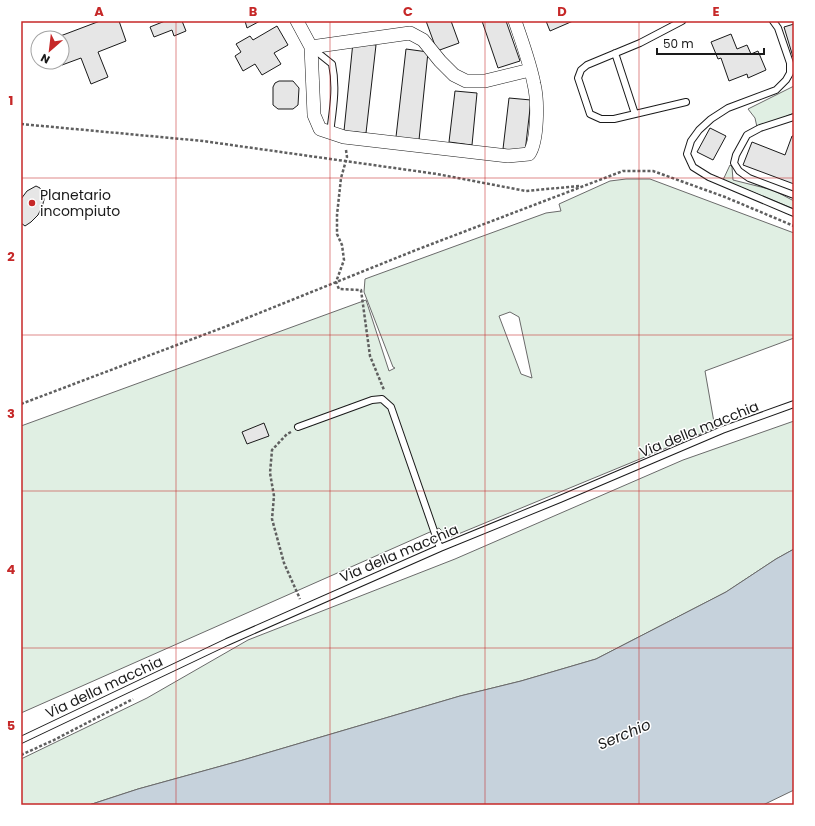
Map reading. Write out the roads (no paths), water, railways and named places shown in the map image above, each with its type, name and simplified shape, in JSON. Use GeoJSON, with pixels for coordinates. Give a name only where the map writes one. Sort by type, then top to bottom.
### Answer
{"type":"FeatureCollection","features":[{"type":"Feature","properties":{"kind":"street"},"geometry":{"type":"LineString","coordinates":[[297,21],[311,47],[314,115],[320,129],[344,137],[508,156],[529,154],[532,150],[536,128],[534,85],[515,21]]}},
{"type":"Feature","properties":{"kind":"street"},"geometry":{"type":"LineString","coordinates":[[311,47],[410,33],[423,40],[454,75],[466,81],[485,81],[530,70]]}},
{"type":"Feature","properties":{"kind":"lane"},"geometry":{"type":"LineString","coordinates":[[682,21],[640,43],[587,65],[581,70],[578,78],[590,114],[600,119],[614,119],[686,102]]}},
{"type":"Feature","properties":{"kind":"lane"},"geometry":{"type":"LineString","coordinates":[[774,21],[778,28],[790,63],[790,73],[786,80],[776,90],[728,108],[711,119],[699,130],[691,141],[687,154],[693,167],[709,177],[794,213]]}},
{"type":"Feature","properties":{"kind":"lane"},"geometry":{"type":"LineString","coordinates":[[311,47],[332,64],[335,78],[335,93],[330,132]]}},
{"type":"Feature","properties":{"kind":"lane"},"geometry":{"type":"LineString","coordinates":[[615,53],[635,114]]}},
{"type":"Feature","properties":{"kind":"lane"},"geometry":{"type":"LineString","coordinates":[[794,117],[760,128],[747,135],[736,154],[734,163],[739,171],[749,178],[794,195]]}},
{"type":"Feature","properties":{"kind":"lane"},"geometry":{"type":"LineString","coordinates":[[298,427],[372,400],[382,399],[390,407],[440,548]]}},
{"type":"Feature","properties":{"kind":"lane","name":"Via della macchia"},"geometry":{"type":"LineString","coordinates":[[21,740],[227,642],[440,548],[722,430],[794,404]]}},
{"type":"Feature","properties":{"kind":"water","name":"Serchio"},"geometry":{"type":"Polygon","coordinates":[[[794,549],[794,790],[763,805],[89,805],[138,789],[243,760],[460,696],[521,681],[596,659],[726,592],[794,549]]]}},
{"type":"Feature","properties":{"kind":"place","name":"Planetario incompiuto"},"geometry":{"type":"Point","coordinates":[32,203]}}]}
